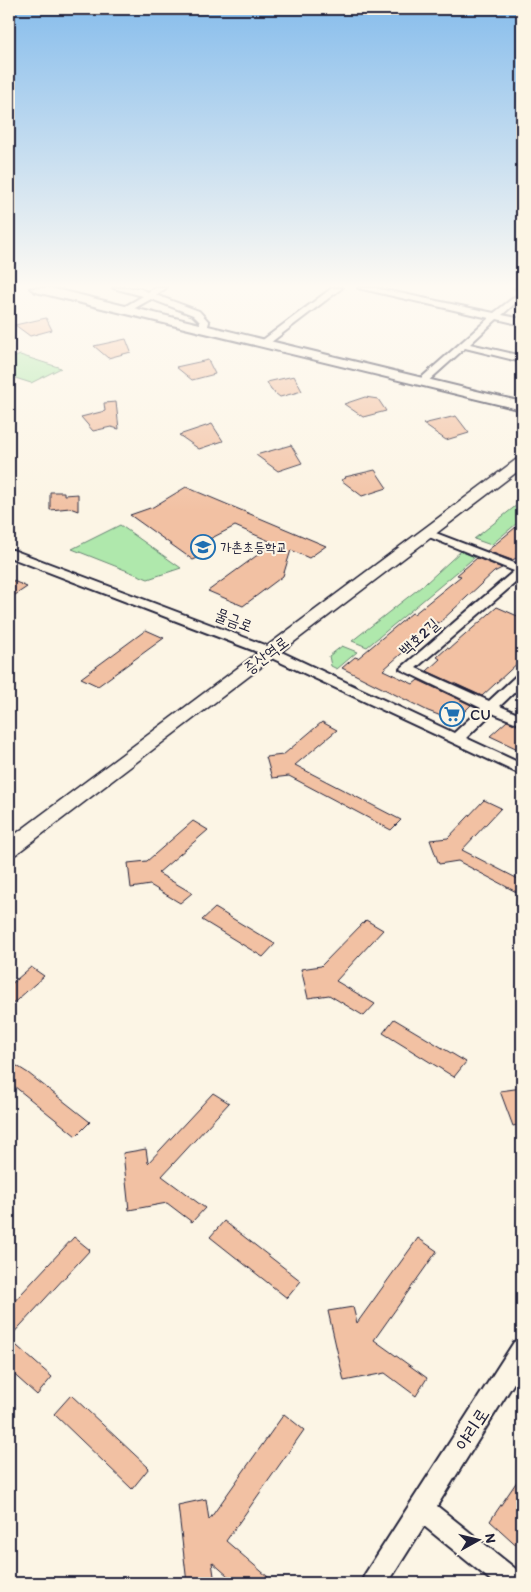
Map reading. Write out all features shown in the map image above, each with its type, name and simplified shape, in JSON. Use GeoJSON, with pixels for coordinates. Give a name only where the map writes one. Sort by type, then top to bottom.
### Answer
{"type":"FeatureCollection","features":[{"type":"Feature","properties":{"kind":"main road"},"geometry":{"type":"LineString","coordinates":[[343,362],[522,406]]}},
{"type":"Feature","properties":{"kind":"street"},"geometry":{"type":"LineString","coordinates":[[423,381],[444,362]]}},
{"type":"Feature","properties":{"kind":"street","name":"증산역로"},"geometry":{"type":"LineString","coordinates":[[9,849],[522,462]]}},
{"type":"Feature","properties":{"kind":"street"},"geometry":{"type":"LineString","coordinates":[[428,533],[522,570]]}},
{"type":"Feature","properties":{"kind":"street","name":"물금로"},"geometry":{"type":"LineString","coordinates":[[9,553],[270,652],[522,770]]}},
{"type":"Feature","properties":{"kind":"street","name":"백호2길"},"geometry":{"type":"LineString","coordinates":[[522,570],[407,669],[522,721]]}},
{"type":"Feature","properties":{"kind":"street"},"geometry":{"type":"LineString","coordinates":[[456,739],[522,678]]}},
{"type":"Feature","properties":{"kind":"street","name":"야리로"},"geometry":{"type":"LineString","coordinates":[[374,1583],[522,1350]]}},
{"type":"Feature","properties":{"kind":"street"},"geometry":{"type":"LineString","coordinates":[[421,1508],[513,1583]]}},
{"type":"Feature","properties":{"kind":"green space"},"geometry":{"type":"Polygon","coordinates":[[[9,362],[43,362],[61,368],[31,383],[9,376],[9,362]]]}},
{"type":"Feature","properties":{"kind":"green space"},"geometry":{"type":"Polygon","coordinates":[[[522,501],[522,519],[491,545],[474,539],[522,501]]]}},
{"type":"Feature","properties":{"kind":"green space"},"geometry":{"type":"Polygon","coordinates":[[[120,525],[181,568],[148,579],[72,549],[120,525]]]}},
{"type":"Feature","properties":{"kind":"green space"},"geometry":{"type":"Polygon","coordinates":[[[461,551],[475,557],[367,647],[352,641],[426,583],[461,551]]]}},
{"type":"Feature","properties":{"kind":"green space"},"geometry":{"type":"Polygon","coordinates":[[[342,646],[357,652],[337,669],[331,666],[329,656],[342,646]]]}},
{"type":"Feature","properties":{"kind":"building"},"geometry":{"type":"Polygon","coordinates":[[[198,362],[209,362],[215,374],[192,380],[176,367],[198,362]]]}},
{"type":"Feature","properties":{"kind":"building"},"geometry":{"type":"Polygon","coordinates":[[[294,376],[302,391],[280,397],[271,390],[267,382],[294,376]]]}},
{"type":"Feature","properties":{"kind":"building"},"geometry":{"type":"Polygon","coordinates":[[[365,397],[378,399],[386,411],[363,417],[344,404],[365,397]]]}},
{"type":"Feature","properties":{"kind":"building"},"geometry":{"type":"Polygon","coordinates":[[[116,402],[119,429],[111,427],[93,431],[81,417],[105,411],[104,403],[116,402]]]}},
{"type":"Feature","properties":{"kind":"building"},"geometry":{"type":"Polygon","coordinates":[[[456,416],[469,433],[446,440],[423,424],[456,416]]]}},
{"type":"Feature","properties":{"kind":"building"},"geometry":{"type":"Polygon","coordinates":[[[212,424],[223,441],[199,449],[179,435],[212,424]]]}},
{"type":"Feature","properties":{"kind":"building"},"geometry":{"type":"Polygon","coordinates":[[[291,445],[302,463],[278,471],[256,455],[291,445]]]}},
{"type":"Feature","properties":{"kind":"building"},"geometry":{"type":"Polygon","coordinates":[[[375,470],[387,488],[362,496],[341,480],[345,477],[375,470]]]}},
{"type":"Feature","properties":{"kind":"building"},"geometry":{"type":"Polygon","coordinates":[[[186,487],[326,546],[309,558],[291,550],[283,576],[243,606],[208,591],[274,543],[235,526],[204,542],[215,550],[193,560],[130,515],[153,507],[186,487]]]}},
{"type":"Feature","properties":{"kind":"building"},"geometry":{"type":"Polygon","coordinates":[[[50,492],[64,492],[64,495],[78,494],[78,511],[70,508],[50,510],[50,492]]]}},
{"type":"Feature","properties":{"kind":"building"},"geometry":{"type":"Polygon","coordinates":[[[522,522],[522,554],[512,560],[487,551],[522,522]]]}},
{"type":"Feature","properties":{"kind":"building"},"geometry":{"type":"Polygon","coordinates":[[[477,558],[502,568],[494,572],[439,623],[436,622],[406,646],[409,647],[383,670],[413,684],[418,680],[471,705],[457,719],[449,719],[428,711],[342,668],[355,657],[358,658],[412,613],[414,614],[461,576],[457,575],[477,558]]]}},
{"type":"Feature","properties":{"kind":"building"},"geometry":{"type":"Polygon","coordinates":[[[9,579],[27,587],[9,599],[9,579]]]}},
{"type":"Feature","properties":{"kind":"building"},"geometry":{"type":"Polygon","coordinates":[[[497,607],[522,618],[522,659],[482,696],[427,671],[440,659],[437,657],[447,648],[449,649],[497,607]]]}},
{"type":"Feature","properties":{"kind":"building"},"geometry":{"type":"Polygon","coordinates":[[[146,630],[164,638],[98,686],[81,678],[146,630]]]}},
{"type":"Feature","properties":{"kind":"building"},"geometry":{"type":"Polygon","coordinates":[[[507,721],[522,727],[522,751],[490,736],[507,721]]]}},
{"type":"Feature","properties":{"kind":"building"},"geometry":{"type":"Polygon","coordinates":[[[322,722],[337,730],[295,765],[401,820],[391,830],[289,776],[272,778],[266,757],[283,755],[322,722]]]}},
{"type":"Feature","properties":{"kind":"building"},"geometry":{"type":"Polygon","coordinates":[[[484,800],[501,808],[462,850],[522,881],[522,895],[458,861],[439,864],[430,840],[448,838],[484,800]]]}},
{"type":"Feature","properties":{"kind":"building"},"geometry":{"type":"Polygon","coordinates":[[[193,821],[208,830],[158,873],[192,893],[180,903],[150,885],[131,888],[128,863],[147,861],[193,821]]]}},
{"type":"Feature","properties":{"kind":"building"},"geometry":{"type":"Polygon","coordinates":[[[215,908],[275,944],[263,957],[202,920],[215,908]]]}},
{"type":"Feature","properties":{"kind":"building"},"geometry":{"type":"Polygon","coordinates":[[[366,920],[383,930],[336,981],[375,1004],[364,1016],[329,995],[308,998],[301,969],[321,966],[366,920]]]}},
{"type":"Feature","properties":{"kind":"building"},"geometry":{"type":"Polygon","coordinates":[[[31,967],[44,976],[9,1007],[9,986],[31,967]]]}},
{"type":"Feature","properties":{"kind":"building"},"geometry":{"type":"Polygon","coordinates":[[[394,1019],[466,1062],[454,1077],[383,1033],[394,1019]]]}},
{"type":"Feature","properties":{"kind":"building"},"geometry":{"type":"Polygon","coordinates":[[[9,1061],[28,1073],[90,1122],[76,1136],[9,1082],[9,1061]]]}},
{"type":"Feature","properties":{"kind":"building"},"geometry":{"type":"Polygon","coordinates":[[[522,1088],[522,1124],[513,1126],[500,1091],[522,1088]]]}},
{"type":"Feature","properties":{"kind":"building"},"geometry":{"type":"Polygon","coordinates":[[[213,1093],[229,1103],[162,1176],[205,1208],[192,1222],[167,1203],[129,1210],[123,1153],[146,1149],[148,1163],[213,1093]]]}},
{"type":"Feature","properties":{"kind":"building"},"geometry":{"type":"Polygon","coordinates":[[[224,1221],[301,1281],[287,1298],[210,1237],[224,1221]]]}},
{"type":"Feature","properties":{"kind":"building"},"geometry":{"type":"Polygon","coordinates":[[[74,1237],[90,1250],[9,1338],[9,1307],[74,1237]]]}},
{"type":"Feature","properties":{"kind":"building"},"geometry":{"type":"Polygon","coordinates":[[[418,1238],[437,1251],[374,1340],[427,1378],[416,1396],[385,1373],[344,1381],[328,1311],[353,1307],[357,1323],[418,1238]]]}},
{"type":"Feature","properties":{"kind":"building"},"geometry":{"type":"Polygon","coordinates":[[[9,1339],[52,1377],[37,1395],[9,1370],[9,1339]]]}},
{"type":"Feature","properties":{"kind":"building"},"geometry":{"type":"Polygon","coordinates":[[[71,1395],[149,1468],[132,1489],[54,1414],[71,1395]]]}},
{"type":"Feature","properties":{"kind":"building"},"geometry":{"type":"Polygon","coordinates":[[[284,1414],[304,1430],[226,1541],[275,1583],[236,1583],[212,1562],[215,1583],[187,1583],[178,1505],[206,1499],[209,1520],[284,1414]]]}},
{"type":"Feature","properties":{"kind":"building"},"geometry":{"type":"Polygon","coordinates":[[[522,1474],[522,1550],[490,1521],[522,1474]]]}},
{"type":"Feature","properties":{"kind":"place","name":"가촌초등학교"},"geometry":{"type":"Point","coordinates":[203,547]}},
{"type":"Feature","properties":{"kind":"place","name":"CU"},"geometry":{"type":"Point","coordinates":[452,714]}}]}
